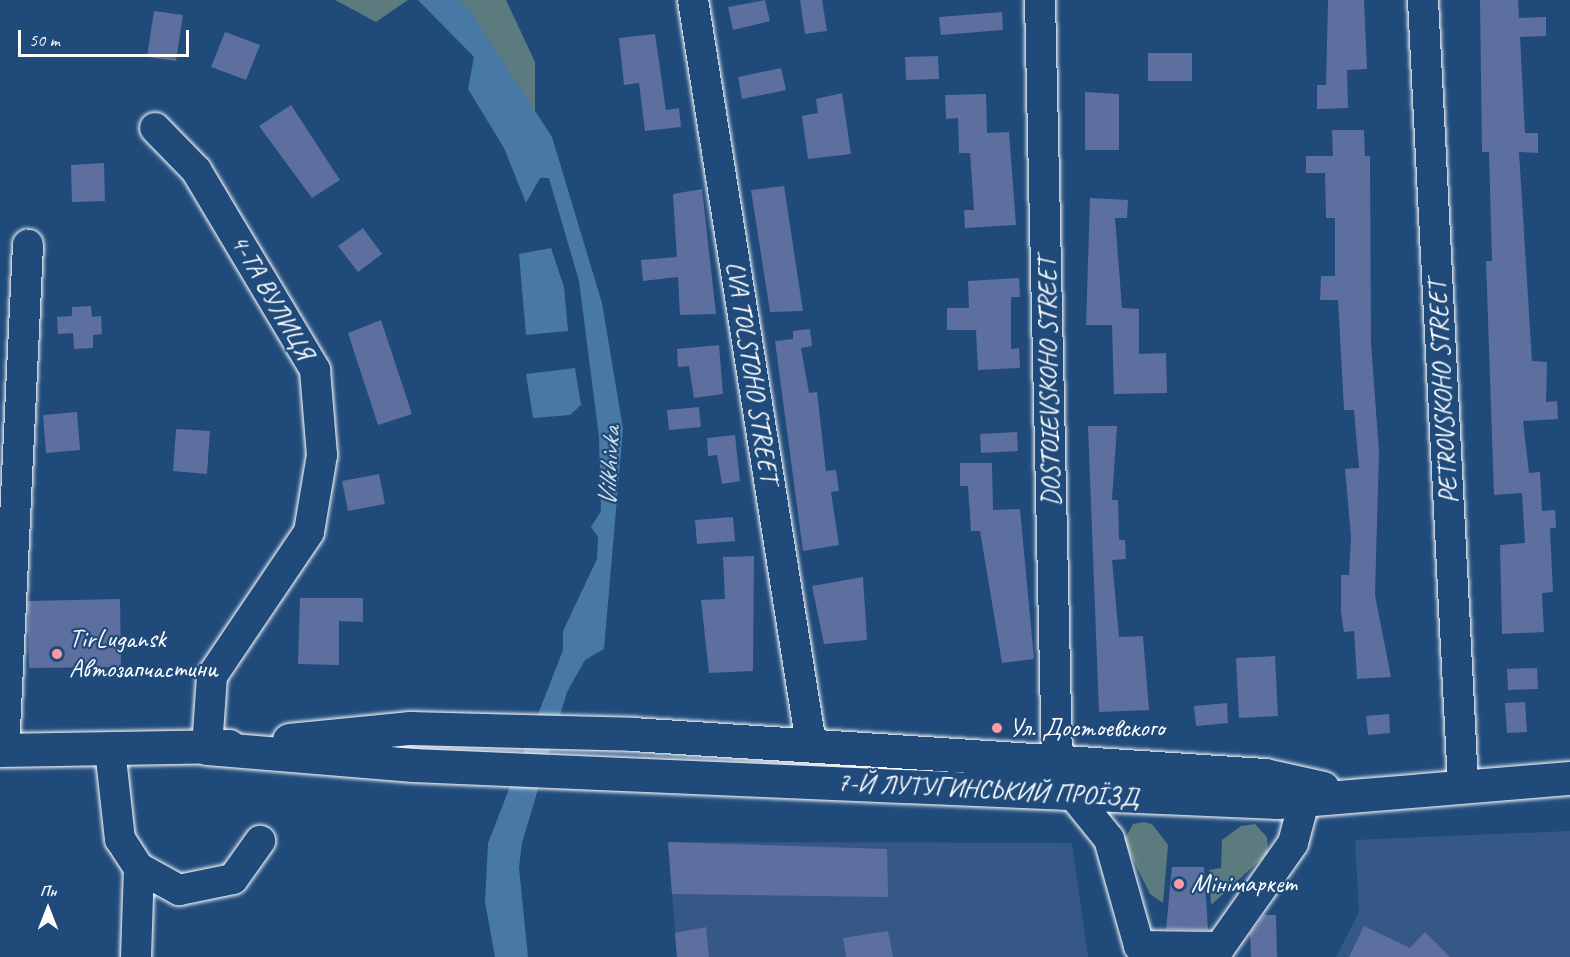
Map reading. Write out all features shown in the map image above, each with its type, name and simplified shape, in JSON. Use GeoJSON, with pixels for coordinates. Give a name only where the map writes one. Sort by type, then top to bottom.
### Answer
{"type":"FeatureCollection","features":[{"type":"Feature","properties":{"kind":"main road","name":"7-Й ЛУТУГИНСЬКИЙ ПРОЇЗД"},"geometry":{"type":"LineString","coordinates":[[207,748],[410,728],[632,734],[1265,775],[1348,793]]}},
{"type":"Feature","properties":{"kind":"main road","name":"7-Й ЛУТУГИНСЬКИЙ ПРОЇЗД"},"geometry":{"type":"LineString","coordinates":[[207,748],[413,765],[628,773],[1075,798],[1305,798],[1463,784],[1570,778]]}},
{"type":"Feature","properties":{"kind":"main road"},"geometry":{"type":"LineString","coordinates":[[2,750],[207,748]]}},
{"type":"Feature","properties":{"kind":"street","name":"LVA TOLSTOHO STREET"},"geometry":{"type":"LineString","coordinates":[[693,0],[811,744]]}},
{"type":"Feature","properties":{"kind":"street","name":"DOSTOIEVSKOHO STREET"},"geometry":{"type":"LineString","coordinates":[[1040,0],[1058,763]]}},
{"type":"Feature","properties":{"kind":"street","name":"PETROVSKOHO STREET"},"geometry":{"type":"LineString","coordinates":[[1422,0],[1463,784]]}},
{"type":"Feature","properties":{"kind":"street","name":"4-ТА ВУЛИЦЯ"},"geometry":{"type":"LineString","coordinates":[[155,128],[196,170],[279,303],[315,370],[319,412],[322,455],[309,532],[212,676],[207,748]]}},
{"type":"Feature","properties":{"kind":"street"},"geometry":{"type":"LineString","coordinates":[[2,750],[27,245]]}},
{"type":"Feature","properties":{"kind":"street"},"geometry":{"type":"LineString","coordinates":[[110,749],[120,839],[139,868],[179,890],[233,879],[260,841]]}},
{"type":"Feature","properties":{"kind":"street"},"geometry":{"type":"LineString","coordinates":[[1075,798],[1109,839],[1139,946],[1220,947],[1293,843],[1305,798]]}},
{"type":"Feature","properties":{"kind":"street"},"geometry":{"type":"LineString","coordinates":[[136,957],[139,868]]}},
{"type":"Feature","properties":{"kind":"shaded area"},"geometry":{"type":"Polygon","coordinates":[[[1570,831],[1570,957],[1336,957],[1359,912],[1355,840],[1570,831]]]}},
{"type":"Feature","properties":{"kind":"shaded area"},"geometry":{"type":"Polygon","coordinates":[[[668,842],[1072,843],[1088,957],[677,957],[668,842]]]}},
{"type":"Feature","properties":{"kind":"green space"},"geometry":{"type":"Polygon","coordinates":[[[335,0],[408,0],[376,22],[335,0]]]}},
{"type":"Feature","properties":{"kind":"green space"},"geometry":{"type":"Polygon","coordinates":[[[459,0],[506,0],[535,62],[535,115],[459,0]]]}},
{"type":"Feature","properties":{"kind":"green space"},"geometry":{"type":"Polygon","coordinates":[[[1144,822],[1152,824],[1168,845],[1163,903],[1150,894],[1124,841],[1133,824],[1144,822]]]}},
{"type":"Feature","properties":{"kind":"green space"},"geometry":{"type":"Polygon","coordinates":[[[1255,824],[1267,837],[1268,853],[1211,905],[1209,870],[1221,868],[1222,840],[1241,826],[1255,824]]]}},
{"type":"Feature","properties":{"kind":"water","name":"Vilkhivka"},"geometry":{"type":"Polygon","coordinates":[[[418,0],[459,0],[471,12],[552,137],[602,303],[623,429],[604,649],[585,660],[567,692],[522,843],[519,868],[528,957],[495,957],[485,902],[488,843],[563,650],[563,631],[597,559],[598,537],[591,527],[601,511],[599,437],[579,281],[549,178],[540,178],[526,203],[504,148],[468,89],[474,57],[418,0]]]}},
{"type":"Feature","properties":{"kind":"water"},"geometry":{"type":"Polygon","coordinates":[[[551,248],[564,287],[568,331],[526,335],[519,254],[551,248]]]}},
{"type":"Feature","properties":{"kind":"water"},"geometry":{"type":"Polygon","coordinates":[[[575,368],[581,405],[570,415],[533,418],[526,374],[575,368]]]}},
{"type":"Feature","properties":{"kind":"building"},"geometry":{"type":"Polygon","coordinates":[[[765,0],[770,21],[733,30],[728,7],[765,0]]]}},
{"type":"Feature","properties":{"kind":"building"},"geometry":{"type":"Polygon","coordinates":[[[800,0],[822,0],[827,31],[805,34],[800,0]]]}},
{"type":"Feature","properties":{"kind":"building"},"geometry":{"type":"Polygon","coordinates":[[[1328,0],[1364,0],[1367,69],[1347,70],[1348,108],[1317,109],[1317,85],[1326,85],[1328,0]]]}},
{"type":"Feature","properties":{"kind":"building"},"geometry":{"type":"Polygon","coordinates":[[[1480,0],[1518,0],[1519,18],[1546,17],[1546,36],[1520,37],[1525,133],[1538,133],[1538,153],[1519,152],[1532,361],[1547,362],[1546,402],[1557,401],[1558,419],[1523,421],[1529,473],[1540,472],[1542,511],[1555,510],[1556,528],[1550,528],[1553,592],[1542,593],[1544,632],[1502,634],[1500,545],[1525,543],[1522,493],[1494,495],[1486,261],[1492,261],[1489,152],[1482,152],[1480,0]]]}},
{"type":"Feature","properties":{"kind":"building"},"geometry":{"type":"Polygon","coordinates":[[[154,11],[183,15],[176,61],[147,57],[154,11]]]}},
{"type":"Feature","properties":{"kind":"building"},"geometry":{"type":"Polygon","coordinates":[[[1002,12],[1003,30],[941,35],[939,17],[1002,12]]]}},
{"type":"Feature","properties":{"kind":"building"},"geometry":{"type":"Polygon","coordinates":[[[225,32],[260,45],[246,80],[211,67],[225,32]]]}},
{"type":"Feature","properties":{"kind":"building"},"geometry":{"type":"Polygon","coordinates":[[[655,34],[666,110],[679,108],[681,127],[645,131],[639,83],[624,85],[619,38],[655,34]]]}},
{"type":"Feature","properties":{"kind":"building"},"geometry":{"type":"Polygon","coordinates":[[[1148,53],[1192,53],[1192,81],[1148,81],[1148,53]]]}},
{"type":"Feature","properties":{"kind":"building"},"geometry":{"type":"Polygon","coordinates":[[[938,56],[939,79],[906,80],[905,57],[938,56]]]}},
{"type":"Feature","properties":{"kind":"building"},"geometry":{"type":"Polygon","coordinates":[[[781,68],[786,90],[742,99],[738,77],[781,68]]]}},
{"type":"Feature","properties":{"kind":"building"},"geometry":{"type":"Polygon","coordinates":[[[1085,92],[1119,94],[1119,150],[1085,150],[1085,92]]]}},
{"type":"Feature","properties":{"kind":"building"},"geometry":{"type":"Polygon","coordinates":[[[842,93],[851,154],[808,159],[802,116],[818,113],[816,99],[842,93]]]}},
{"type":"Feature","properties":{"kind":"building"},"geometry":{"type":"Polygon","coordinates":[[[986,94],[987,133],[1009,132],[1016,225],[965,228],[964,210],[974,210],[970,153],[959,153],[958,118],[946,119],[945,95],[986,94]]]}},
{"type":"Feature","properties":{"kind":"building"},"geometry":{"type":"Polygon","coordinates":[[[291,105],[340,180],[312,198],[259,126],[291,105]]]}},
{"type":"Feature","properties":{"kind":"building"},"geometry":{"type":"Polygon","coordinates":[[[1332,130],[1364,130],[1365,156],[1370,156],[1371,343],[1379,452],[1375,595],[1391,677],[1357,679],[1354,631],[1344,632],[1341,612],[1341,575],[1349,575],[1351,537],[1345,469],[1359,468],[1354,410],[1344,410],[1338,300],[1320,300],[1321,276],[1335,276],[1335,218],[1326,218],[1325,173],[1306,173],[1306,156],[1333,156],[1332,130]]]}},
{"type":"Feature","properties":{"kind":"building"},"geometry":{"type":"Polygon","coordinates":[[[104,163],[105,201],[72,202],[71,165],[104,163]]]}},
{"type":"Feature","properties":{"kind":"building"},"geometry":{"type":"Polygon","coordinates":[[[784,186],[803,311],[770,312],[751,190],[784,186]]]}},
{"type":"Feature","properties":{"kind":"building"},"geometry":{"type":"Polygon","coordinates":[[[702,189],[716,314],[680,315],[678,277],[643,281],[641,260],[677,257],[673,194],[702,189]]]}},
{"type":"Feature","properties":{"kind":"building"},"geometry":{"type":"Polygon","coordinates":[[[1090,198],[1128,200],[1127,218],[1115,218],[1122,308],[1139,309],[1139,354],[1166,353],[1167,393],[1114,394],[1112,325],[1086,325],[1090,198]]]}},
{"type":"Feature","properties":{"kind":"building"},"geometry":{"type":"Polygon","coordinates":[[[363,228],[382,254],[358,272],[338,246],[363,228]]]}},
{"type":"Feature","properties":{"kind":"building"},"geometry":{"type":"Polygon","coordinates":[[[1019,278],[1020,297],[1011,297],[1011,349],[1019,348],[1020,368],[978,370],[976,330],[947,330],[947,308],[969,308],[968,281],[1019,278]]]}},
{"type":"Feature","properties":{"kind":"building"},"geometry":{"type":"Polygon","coordinates":[[[91,306],[92,317],[101,316],[102,334],[93,335],[93,348],[74,349],[73,333],[58,334],[57,317],[72,316],[72,307],[91,306]]]}},
{"type":"Feature","properties":{"kind":"building"},"geometry":{"type":"Polygon","coordinates":[[[381,320],[412,414],[378,425],[348,333],[381,320]]]}},
{"type":"Feature","properties":{"kind":"building"},"geometry":{"type":"Polygon","coordinates":[[[810,329],[812,346],[801,348],[809,393],[817,392],[826,471],[836,470],[839,491],[831,492],[839,545],[803,551],[775,341],[793,339],[793,331],[810,329]]]}},
{"type":"Feature","properties":{"kind":"building"},"geometry":{"type":"Polygon","coordinates":[[[719,345],[723,394],[694,398],[689,366],[678,367],[677,349],[719,345]]]}},
{"type":"Feature","properties":{"kind":"building"},"geometry":{"type":"Polygon","coordinates":[[[699,407],[701,427],[669,430],[667,410],[699,407]]]}},
{"type":"Feature","properties":{"kind":"building"},"geometry":{"type":"Polygon","coordinates":[[[77,412],[80,450],[46,453],[43,415],[77,412]]]}},
{"type":"Feature","properties":{"kind":"building"},"geometry":{"type":"Polygon","coordinates":[[[1088,426],[1117,426],[1112,500],[1118,500],[1119,540],[1125,540],[1126,559],[1112,560],[1119,637],[1143,636],[1149,710],[1099,712],[1088,426]]]}},
{"type":"Feature","properties":{"kind":"building"},"geometry":{"type":"Polygon","coordinates":[[[176,429],[210,431],[207,474],[173,471],[176,429]]]}},
{"type":"Feature","properties":{"kind":"building"},"geometry":{"type":"Polygon","coordinates":[[[1017,432],[1018,451],[981,453],[980,434],[1017,432]]]}},
{"type":"Feature","properties":{"kind":"building"},"geometry":{"type":"Polygon","coordinates":[[[735,435],[740,481],[722,484],[717,455],[708,456],[707,438],[735,435]]]}},
{"type":"Feature","properties":{"kind":"building"},"geometry":{"type":"Polygon","coordinates":[[[960,463],[992,463],[993,510],[1020,509],[1034,659],[1002,663],[980,531],[971,531],[968,486],[960,486],[960,463]]]}},
{"type":"Feature","properties":{"kind":"building"},"geometry":{"type":"Polygon","coordinates":[[[379,474],[385,504],[348,511],[342,481],[379,474]]]}},
{"type":"Feature","properties":{"kind":"building"},"geometry":{"type":"Polygon","coordinates":[[[733,517],[735,541],[697,544],[695,520],[733,517]]]}},
{"type":"Feature","properties":{"kind":"building"},"geometry":{"type":"Polygon","coordinates":[[[754,556],[753,671],[709,673],[701,600],[725,599],[723,557],[754,556]]]}},
{"type":"Feature","properties":{"kind":"building"},"geometry":{"type":"Polygon","coordinates":[[[863,577],[867,640],[824,644],[812,586],[863,577]]]}},
{"type":"Feature","properties":{"kind":"building"},"geometry":{"type":"Polygon","coordinates":[[[300,598],[363,598],[363,622],[339,621],[339,665],[298,664],[300,598]]]}},
{"type":"Feature","properties":{"kind":"building"},"geometry":{"type":"Polygon","coordinates":[[[120,599],[121,667],[29,668],[28,601],[120,599]]]}},
{"type":"Feature","properties":{"kind":"building"},"geometry":{"type":"Polygon","coordinates":[[[1275,656],[1278,716],[1239,718],[1236,658],[1275,656]]]}},
{"type":"Feature","properties":{"kind":"building"},"geometry":{"type":"Polygon","coordinates":[[[1537,668],[1538,689],[1508,690],[1507,669],[1537,668]]]}},
{"type":"Feature","properties":{"kind":"building"},"geometry":{"type":"Polygon","coordinates":[[[1525,702],[1527,732],[1507,733],[1505,703],[1525,702]]]}},
{"type":"Feature","properties":{"kind":"building"},"geometry":{"type":"Polygon","coordinates":[[[1227,703],[1228,723],[1196,726],[1194,706],[1227,703]]]}},
{"type":"Feature","properties":{"kind":"building"},"geometry":{"type":"Polygon","coordinates":[[[1389,714],[1390,733],[1368,735],[1366,716],[1389,714]]]}},
{"type":"Feature","properties":{"kind":"building"},"geometry":{"type":"Polygon","coordinates":[[[668,842],[887,849],[888,897],[672,894],[668,842]]]}},
{"type":"Feature","properties":{"kind":"building"},"geometry":{"type":"Polygon","coordinates":[[[1172,867],[1204,867],[1208,930],[1166,929],[1172,867]]]}},
{"type":"Feature","properties":{"kind":"building"},"geometry":{"type":"Polygon","coordinates":[[[1264,915],[1276,915],[1277,957],[1251,957],[1250,934],[1264,915]]]}},
{"type":"Feature","properties":{"kind":"building"},"geometry":{"type":"Polygon","coordinates":[[[1364,926],[1410,948],[1425,932],[1450,957],[1349,957],[1364,926]]]}},
{"type":"Feature","properties":{"kind":"building"},"geometry":{"type":"Polygon","coordinates":[[[706,927],[709,957],[677,957],[675,933],[706,927]]]}},
{"type":"Feature","properties":{"kind":"building"},"geometry":{"type":"Polygon","coordinates":[[[888,931],[893,957],[846,957],[843,938],[888,931]]]}},
{"type":"Feature","properties":{"kind":"place","name":"TirLugansk Автозапчастини"},"geometry":{"type":"Point","coordinates":[57,654]}},
{"type":"Feature","properties":{"kind":"place","name":"Ул. Достоевского"},"geometry":{"type":"Point","coordinates":[997,728]}},
{"type":"Feature","properties":{"kind":"place","name":"Мінімаркет"},"geometry":{"type":"Point","coordinates":[1179,884]}}]}
